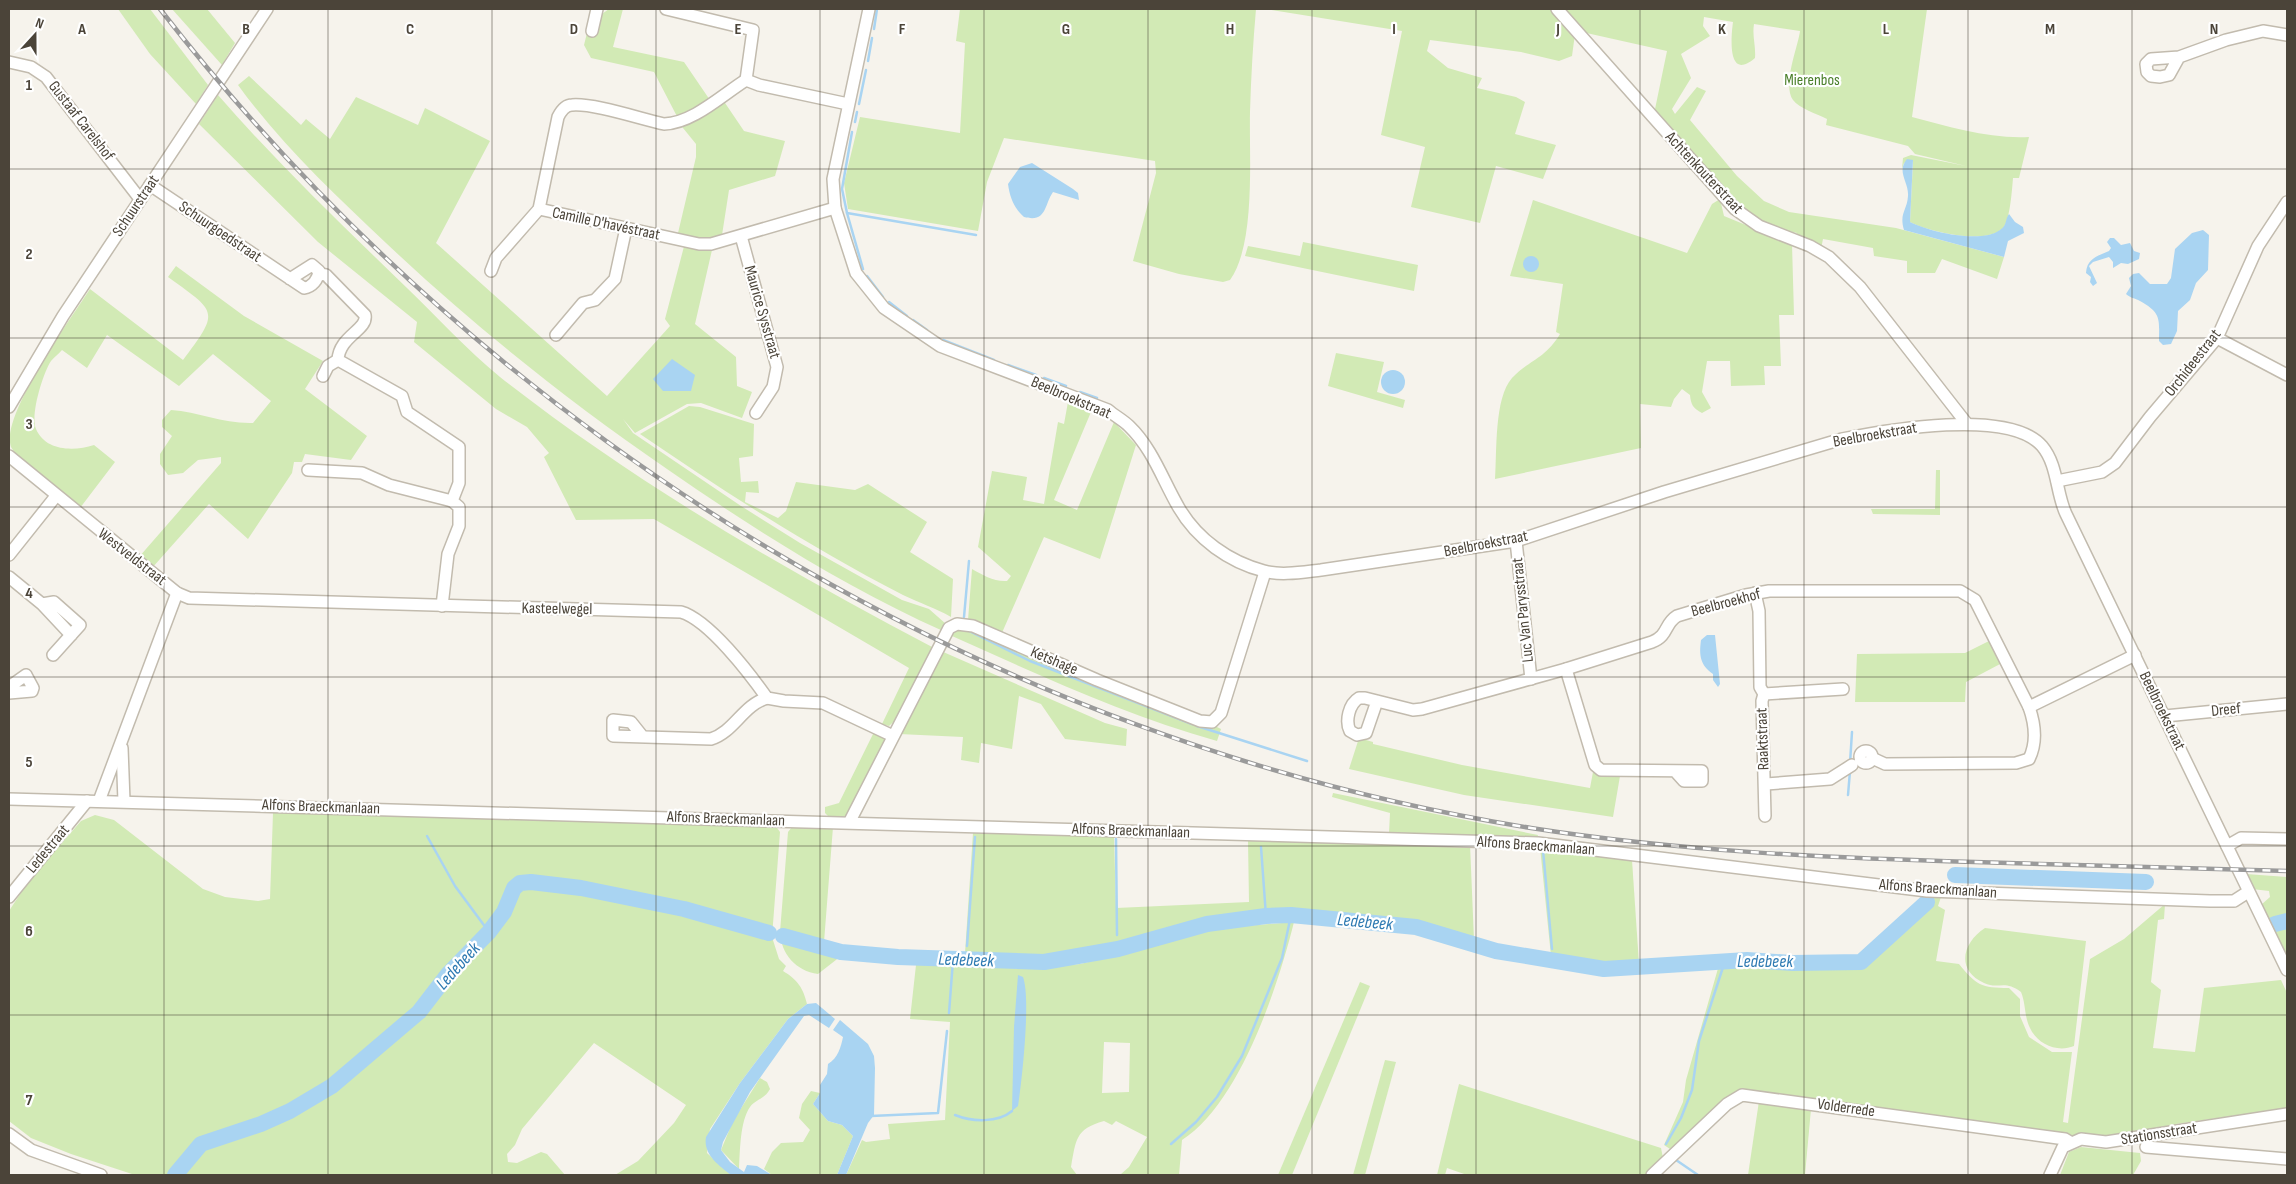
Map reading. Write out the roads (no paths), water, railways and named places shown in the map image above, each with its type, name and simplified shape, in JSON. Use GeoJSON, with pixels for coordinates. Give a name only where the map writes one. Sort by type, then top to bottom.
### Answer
{"type":"FeatureCollection","features":[{"type":"Feature","properties":{"kind":"street","name":"Schuurstraat"},"geometry":{"type":"LineString","coordinates":[[9,407],[63,316],[267,9]]}},
{"type":"Feature","properties":{"kind":"street"},"geometry":{"type":"LineString","coordinates":[[592,30],[597,9]]}},
{"type":"Feature","properties":{"kind":"street"},"geometry":{"type":"LineString","coordinates":[[666,9],[754,30],[746,80],[759,85],[848,104]]}},
{"type":"Feature","properties":{"kind":"street","name":"Beelbroekstraat"},"geometry":{"type":"LineString","coordinates":[[868,9],[833,179],[835,208],[856,273],[867,290],[884,308],[940,346],[1108,410],[1129,426],[1145,445],[1180,509],[1196,532],[1222,552],[1265,572],[1292,573],[1516,541],[1664,492],[1842,439],[1928,426],[1968,424],[2002,428],[2036,440],[2049,456],[2066,514],[2165,716],[2248,892]]}},
{"type":"Feature","properties":{"kind":"street","name":"Achtenkouterstraat"},"geometry":{"type":"LineString","coordinates":[[1557,9],[1735,209],[1764,229],[1810,246],[1829,258],[1860,287],[1968,424]]}},
{"type":"Feature","properties":{"kind":"street"},"geometry":{"type":"LineString","coordinates":[[2179,57],[2226,40],[2264,31],[2287,35]]}},
{"type":"Feature","properties":{"kind":"street","name":"Gustaaf Carelshof"},"geometry":{"type":"LineString","coordinates":[[9,62],[31,68],[46,77],[140,199]]}},
{"type":"Feature","properties":{"kind":"street","name":"Camille D'havéstraat"},"geometry":{"type":"LineString","coordinates":[[746,80],[696,113],[673,124],[664,124],[586,106],[571,105],[562,109],[558,117],[539,209],[699,244],[711,244],[835,208]]}},
{"type":"Feature","properties":{"kind":"street","name":"Schuurgoedstraat"},"geometry":{"type":"LineString","coordinates":[[150,185],[304,288],[309,287],[318,274]]}},
{"type":"Feature","properties":{"kind":"street","name":"Orchideestraat"},"geometry":{"type":"LineString","coordinates":[[2057,481],[2102,472],[2113,465],[2216,338],[2258,246],[2287,202]]}},
{"type":"Feature","properties":{"kind":"street"},"geometry":{"type":"LineString","coordinates":[[491,271],[496,258],[539,209]]}},
{"type":"Feature","properties":{"kind":"street"},"geometry":{"type":"LineString","coordinates":[[556,335],[583,303],[595,300],[615,279],[626,228]]}},
{"type":"Feature","properties":{"kind":"street","name":"Maurice Sysstraat"},"geometry":{"type":"LineString","coordinates":[[741,236],[777,368],[773,387],[756,413]]}},
{"type":"Feature","properties":{"kind":"street"},"geometry":{"type":"LineString","coordinates":[[290,279],[312,265],[318,274],[326,275],[365,315],[366,319],[362,325],[344,340],[338,351],[338,360]]}},
{"type":"Feature","properties":{"kind":"street"},"geometry":{"type":"LineString","coordinates":[[2216,338],[2287,376]]}},
{"type":"Feature","properties":{"kind":"street"},"geometry":{"type":"LineString","coordinates":[[323,376],[328,366],[333,361],[338,360],[402,396],[407,412],[459,447],[459,483],[452,501]]}},
{"type":"Feature","properties":{"kind":"street","name":"Westveldstraat"},"geometry":{"type":"LineString","coordinates":[[9,456],[177,593],[122,744],[93,801]]}},
{"type":"Feature","properties":{"kind":"street"},"geometry":{"type":"LineString","coordinates":[[308,470],[362,473],[388,485],[452,501],[459,507],[460,519],[448,554],[442,606]]}},
{"type":"Feature","properties":{"kind":"street"},"geometry":{"type":"LineString","coordinates":[[9,555],[56,496]]}},
{"type":"Feature","properties":{"kind":"street","name":"Luc Van Parysstraat"},"geometry":{"type":"LineString","coordinates":[[1516,541],[1531,679]]}},
{"type":"Feature","properties":{"kind":"street","name":"Ketshage"},"geometry":{"type":"LineString","coordinates":[[850,821],[949,628],[957,624],[974,626],[1097,680],[1200,721],[1215,721],[1221,713],[1265,572]]}},
{"type":"Feature","properties":{"kind":"street"},"geometry":{"type":"LineString","coordinates":[[9,577],[42,604],[71,635],[53,655]]}},
{"type":"Feature","properties":{"kind":"street","name":"Beelbroekhof"},"geometry":{"type":"LineString","coordinates":[[1377,701],[1413,710],[1422,709],[1531,679],[1662,637],[1672,619],[1677,616],[1755,593],[1769,591],[1960,590],[1969,594],[1975,600],[2034,719],[2033,751],[2029,759],[2016,763],[1885,764],[1872,758]]}},
{"type":"Feature","properties":{"kind":"street","name":"Kasteelwegel"},"geometry":{"type":"LineString","coordinates":[[177,593],[188,598],[246,601],[681,612],[692,615],[748,672],[767,698]]}},
{"type":"Feature","properties":{"kind":"street","name":"Raaktstraat"},"geometry":{"type":"LineString","coordinates":[[1755,593],[1759,611],[1760,687],[1764,694],[1762,701],[1766,784],[1765,816]]}},
{"type":"Feature","properties":{"kind":"street"},"geometry":{"type":"LineString","coordinates":[[2029,707],[2135,655]]}},
{"type":"Feature","properties":{"kind":"street"},"geometry":{"type":"LineString","coordinates":[[1566,669],[1595,765],[1601,770],[1675,770]]}},
{"type":"Feature","properties":{"kind":"street"},"geometry":{"type":"LineString","coordinates":[[9,687],[26,675],[33,688],[32,691],[9,693]]}},
{"type":"Feature","properties":{"kind":"street","name":"Raaktstraat"},"geometry":{"type":"LineString","coordinates":[[1764,694],[1843,689]]}},
{"type":"Feature","properties":{"kind":"street"},"geometry":{"type":"LineString","coordinates":[[643,737],[711,739],[719,737],[752,704],[767,698],[784,702],[823,703],[893,736]]}},
{"type":"Feature","properties":{"kind":"street","name":"Dreef"},"geometry":{"type":"LineString","coordinates":[[2165,716],[2287,704]]}},
{"type":"Feature","properties":{"kind":"street","name":"Westveldstraat"},"geometry":{"type":"LineString","coordinates":[[122,744],[124,801]]}},
{"type":"Feature","properties":{"kind":"street","name":"Raaktstraat"},"geometry":{"type":"LineString","coordinates":[[1766,784],[1830,779],[1850,767]]}},
{"type":"Feature","properties":{"kind":"street","name":"Alfons Braeckmanlaan"},"geometry":{"type":"LineString","coordinates":[[9,799],[850,821],[1538,842],[1927,891],[2210,901],[2234,901],[2248,892]]}},
{"type":"Feature","properties":{"kind":"street","name":"Ledestraat"},"geometry":{"type":"LineString","coordinates":[[9,897],[93,801]]}},
{"type":"Feature","properties":{"kind":"street"},"geometry":{"type":"LineString","coordinates":[[2227,846],[2241,838],[2287,839]]}},
{"type":"Feature","properties":{"kind":"street"},"geometry":{"type":"LineString","coordinates":[[2248,892],[2267,925],[2287,970]]}},
{"type":"Feature","properties":{"kind":"street","name":"Volderrede"},"geometry":{"type":"LineString","coordinates":[[1652,1175],[1727,1104],[1742,1095],[2064,1139],[2070,1142]]}},
{"type":"Feature","properties":{"kind":"street","name":"Stationsstraat"},"geometry":{"type":"LineString","coordinates":[[2070,1142],[2081,1139],[2106,1142],[2287,1114]]}},
{"type":"Feature","properties":{"kind":"street"},"geometry":{"type":"LineString","coordinates":[[9,1134],[32,1150],[101,1175]]}},
{"type":"Feature","properties":{"kind":"street"},"geometry":{"type":"LineString","coordinates":[[2050,1175],[2064,1147],[2070,1142]]}},
{"type":"Feature","properties":{"kind":"street"},"geometry":{"type":"LineString","coordinates":[[2146,1147],[2287,1158]]}},
{"type":"Feature","properties":{"kind":"water"},"geometry":{"type":"Polygon","coordinates":[[[1907,159],[1913,160],[1910,222],[1942,233],[1981,236],[2000,230],[2009,214],[2015,222],[2023,227],[2024,233],[2008,241],[2004,257],[1904,230],[1902,220],[1908,191],[1903,168],[1907,159]]]}},
{"type":"Feature","properties":{"kind":"water"},"geometry":{"type":"Polygon","coordinates":[[[1032,163],[1073,189],[1078,193],[1079,200],[1053,192],[1041,215],[1031,218],[1024,217],[1013,202],[1008,184],[1020,167],[1032,163]]]}},
{"type":"Feature","properties":{"kind":"water"},"geometry":{"type":"Polygon","coordinates":[[[2203,230],[2209,235],[2208,270],[2196,283],[2190,300],[2178,311],[2177,331],[2171,344],[2163,345],[2159,341],[2159,322],[2156,313],[2147,305],[2126,294],[2131,286],[2129,278],[2133,274],[2139,273],[2150,284],[2167,284],[2171,278],[2175,249],[2192,233],[2203,230]]]}},
{"type":"Feature","properties":{"kind":"water"},"geometry":{"type":"Polygon","coordinates":[[[2110,238],[2114,238],[2121,245],[2130,243],[2134,251],[2140,253],[2139,259],[2128,264],[2121,263],[2113,268],[2113,262],[2109,257],[2093,262],[2089,266],[2097,283],[2093,286],[2090,282],[2091,277],[2086,273],[2088,264],[2097,256],[2109,251],[2111,248],[2107,242],[2110,238]]]}},
{"type":"Feature","properties":{"kind":"water"},"geometry":{"type":"Polygon","coordinates":[[[1531,256],[1537,258],[1539,264],[1537,270],[1531,272],[1525,270],[1523,264],[1525,258],[1531,256]]]}},
{"type":"Feature","properties":{"kind":"water"},"geometry":{"type":"Polygon","coordinates":[[[672,359],[695,375],[691,391],[663,391],[653,379],[672,359]]]}},
{"type":"Feature","properties":{"kind":"water"},"geometry":{"type":"Polygon","coordinates":[[[1393,370],[1401,374],[1405,382],[1401,390],[1393,394],[1385,390],[1381,382],[1385,374],[1393,370]]]}},
{"type":"Feature","properties":{"kind":"water"},"geometry":{"type":"Polygon","coordinates":[[[1707,635],[1715,635],[1720,684],[1718,687],[1713,680],[1713,674],[1705,667],[1701,659],[1701,640],[1707,635]]]}},
{"type":"Feature","properties":{"kind":"water"},"geometry":{"type":"Polygon","coordinates":[[[1018,975],[1023,977],[1025,988],[1026,1020],[1018,1106],[1012,1111],[1014,1027],[1018,975]]]}},
{"type":"Feature","properties":{"kind":"water"},"geometry":{"type":"Polygon","coordinates":[[[816,1003],[835,1019],[829,1028],[809,1015],[804,1016],[750,1092],[723,1142],[721,1150],[730,1162],[744,1172],[747,1165],[757,1166],[772,1175],[731,1175],[712,1159],[707,1149],[706,1137],[740,1083],[788,1019],[807,1004],[816,1003]]]}},
{"type":"Feature","properties":{"kind":"water"},"geometry":{"type":"Polygon","coordinates":[[[840,1020],[868,1044],[874,1056],[875,1068],[874,1115],[868,1123],[846,1175],[837,1175],[853,1136],[842,1125],[828,1121],[813,1104],[820,1093],[820,1085],[827,1074],[828,1064],[837,1055],[840,1048],[843,1037],[833,1030],[840,1020]]]}},
{"type":"Feature","properties":{"kind":"waterway"},"geometry":{"type":"LineString","coordinates":[[874,29],[877,9]]}},
{"type":"Feature","properties":{"kind":"waterway"},"geometry":{"type":"LineString","coordinates":[[868,61],[872,38]]}},
{"type":"Feature","properties":{"kind":"waterway"},"geometry":{"type":"LineString","coordinates":[[859,104],[866,70]]}},
{"type":"Feature","properties":{"kind":"waterway"},"geometry":{"type":"LineString","coordinates":[[855,122],[857,112]]}},
{"type":"Feature","properties":{"kind":"waterway"},"geometry":{"type":"LineString","coordinates":[[852,132],[842,189],[847,213],[976,235]]}},
{"type":"Feature","properties":{"kind":"waterway"},"geometry":{"type":"LineString","coordinates":[[847,213],[863,269]]}},
{"type":"Feature","properties":{"kind":"waterway"},"geometry":{"type":"LineString","coordinates":[[867,276],[883,297]]}},
{"type":"Feature","properties":{"kind":"waterway"},"geometry":{"type":"LineString","coordinates":[[889,302],[907,316]]}},
{"type":"Feature","properties":{"kind":"waterway"},"geometry":{"type":"LineString","coordinates":[[913,320],[927,330]]}},
{"type":"Feature","properties":{"kind":"waterway"},"geometry":{"type":"LineString","coordinates":[[943,340],[994,360]]}},
{"type":"Feature","properties":{"kind":"waterway"},"geometry":{"type":"LineString","coordinates":[[1008,365],[1036,375]]}},
{"type":"Feature","properties":{"kind":"waterway"},"geometry":{"type":"LineString","coordinates":[[1044,378],[1066,386]]}},
{"type":"Feature","properties":{"kind":"waterway"},"geometry":{"type":"LineString","coordinates":[[1080,392],[1097,398]]}},
{"type":"Feature","properties":{"kind":"waterway"},"geometry":{"type":"LineString","coordinates":[[964,617],[969,561]]}},
{"type":"Feature","properties":{"kind":"waterway"},"geometry":{"type":"LineString","coordinates":[[967,630],[1030,661],[1192,724]]}},
{"type":"Feature","properties":{"kind":"waterway"},"geometry":{"type":"LineString","coordinates":[[1197,726],[1307,761]]}},
{"type":"Feature","properties":{"kind":"waterway"},"geometry":{"type":"LineString","coordinates":[[1850,763],[1852,732]]}},
{"type":"Feature","properties":{"kind":"waterway"},"geometry":{"type":"LineString","coordinates":[[1848,795],[1850,771]]}},
{"type":"Feature","properties":{"kind":"waterway"},"geometry":{"type":"LineString","coordinates":[[427,836],[455,886],[489,932]]}},
{"type":"Feature","properties":{"kind":"waterway"},"geometry":{"type":"LineString","coordinates":[[967,946],[975,837]]}},
{"type":"Feature","properties":{"kind":"waterway"},"geometry":{"type":"LineString","coordinates":[[1116,839],[1117,935]]}},
{"type":"Feature","properties":{"kind":"waterway"},"geometry":{"type":"LineString","coordinates":[[1261,847],[1266,916]]}},
{"type":"Feature","properties":{"kind":"waterway"},"geometry":{"type":"LineString","coordinates":[[1543,850],[1552,949]]}},
{"type":"Feature","properties":{"kind":"waterway","name":"Ledebeek"},"geometry":{"type":"LineString","coordinates":[[1955,875],[2146,882]]}},
{"type":"Feature","properties":{"kind":"waterway","name":"Ledebeek"},"geometry":{"type":"LineString","coordinates":[[175,1175],[201,1144],[261,1124],[290,1111],[332,1086],[419,1012],[449,973],[489,932],[504,912],[514,888],[520,883],[531,882],[581,888],[684,909],[769,933]]}},
{"type":"Feature","properties":{"kind":"waterway","name":"Ledebeek"},"geometry":{"type":"LineString","coordinates":[[783,936],[841,952],[898,957],[1044,962],[1118,949],[1207,924],[1266,916],[1291,915],[1416,927],[1496,951],[1604,969],[1747,960],[1793,963],[1861,962],[1927,902]]}},
{"type":"Feature","properties":{"kind":"waterway"},"geometry":{"type":"LineString","coordinates":[[1171,1144],[1196,1122],[1217,1097],[1242,1056],[1282,958],[1291,915]]}},
{"type":"Feature","properties":{"kind":"waterway"},"geometry":{"type":"LineString","coordinates":[[2275,924],[2287,921]]}},
{"type":"Feature","properties":{"kind":"waterway"},"geometry":{"type":"LineString","coordinates":[[949,1013],[953,960]]}},
{"type":"Feature","properties":{"kind":"waterway"},"geometry":{"type":"LineString","coordinates":[[1666,1144],[1681,1118],[1692,1090],[1699,1041],[1725,961]]}},
{"type":"Feature","properties":{"kind":"waterway"},"geometry":{"type":"LineString","coordinates":[[871,1116],[938,1113],[947,1031]]}},
{"type":"Feature","properties":{"kind":"waterway"},"geometry":{"type":"LineString","coordinates":[[955,1115],[969,1119],[985,1120],[1000,1118],[1012,1111]]}},
{"type":"Feature","properties":{"kind":"waterway"},"geometry":{"type":"LineString","coordinates":[[1676,1160],[1698,1175]]}},
{"type":"Feature","properties":{"kind":"railway"},"geometry":{"type":"LineString","coordinates":[[160,9],[293,165],[440,307],[599,435],[768,548],[948,645],[1135,724],[1330,786],[1531,828],[1586,836],[1697,848],[1808,856],[2287,871]]}},
{"type":"Feature","properties":{"kind":"park label","name":"Mierenbos"},"geometry":{"type":"Point","coordinates":[1812,80]}}]}
